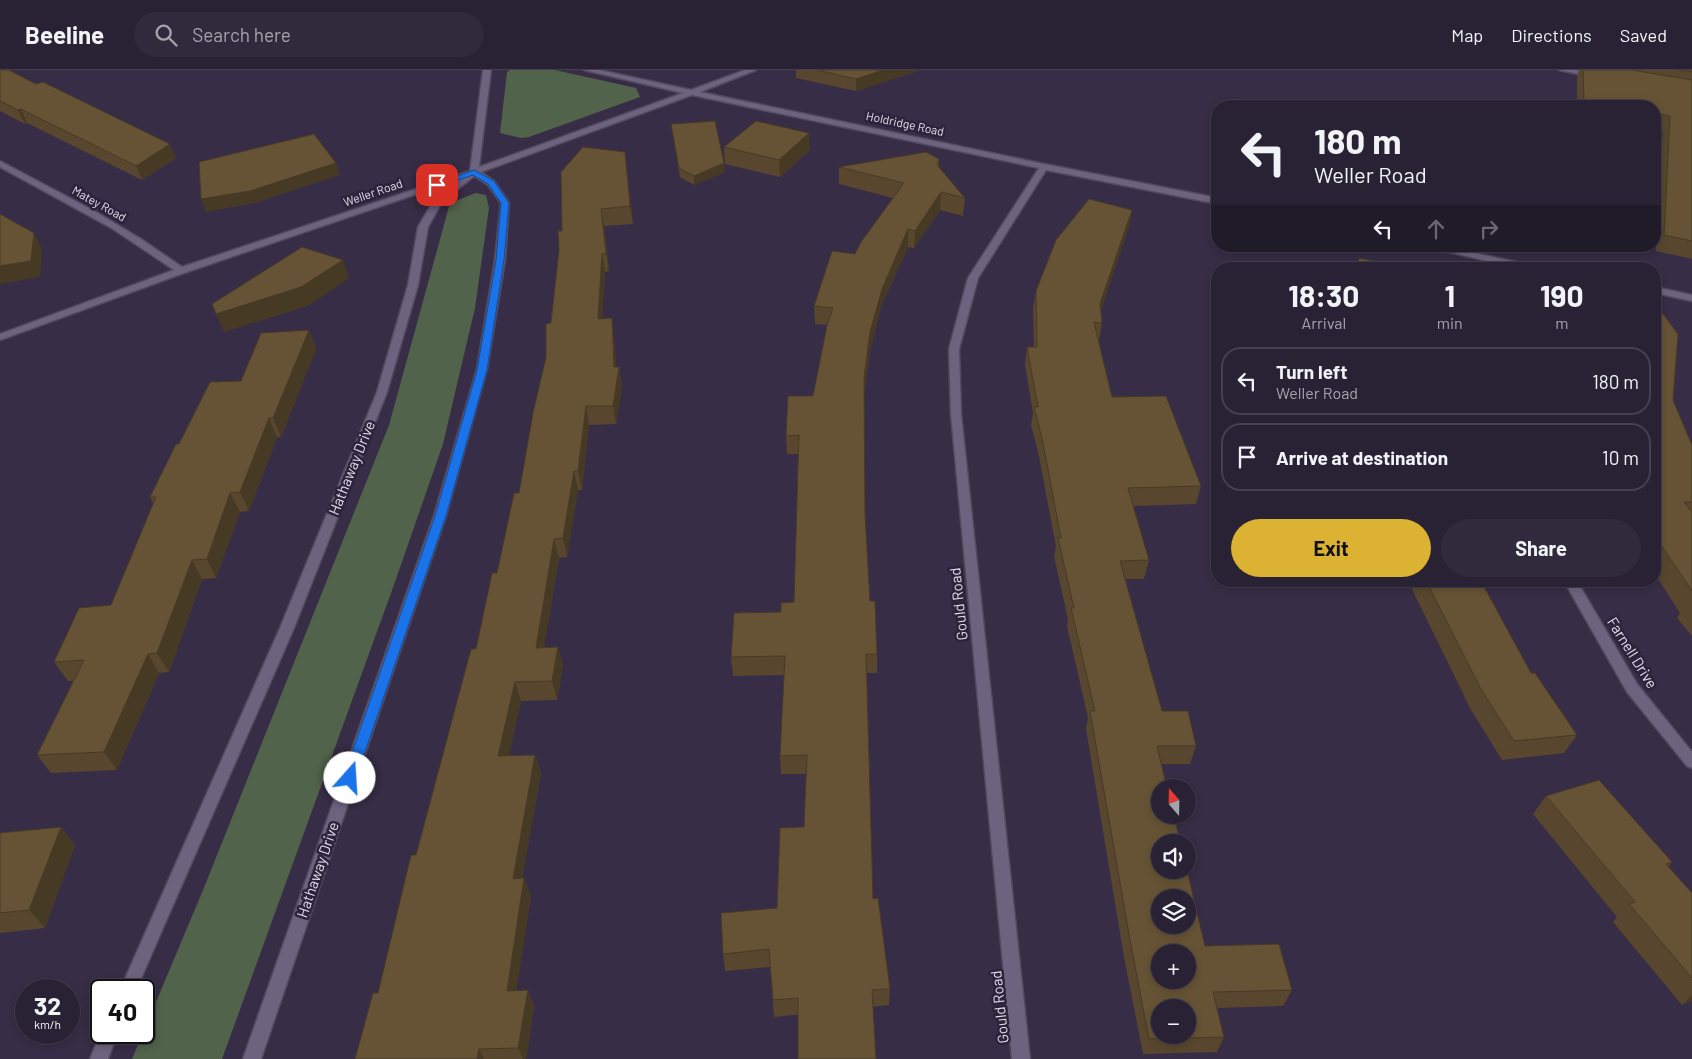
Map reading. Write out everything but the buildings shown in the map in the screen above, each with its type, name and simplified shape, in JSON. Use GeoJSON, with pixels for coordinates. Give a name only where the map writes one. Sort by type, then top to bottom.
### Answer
{"type":"FeatureCollection","features":[{"type":"Feature","properties":{"kind":"street"},"geometry":{"type":"LineString","coordinates":[[474,172],[487,70]]}},
{"type":"Feature","properties":{"kind":"street","name":"Holdridge Road"},"geometry":{"type":"LineString","coordinates":[[588,70],[1044,167],[1211,200]]}},
{"type":"Feature","properties":{"kind":"street","name":"Weller Road"},"geometry":{"type":"LineString","coordinates":[[0,336],[181,271],[474,172],[752,70]]}},
{"type":"Feature","properties":{"kind":"street"},"geometry":{"type":"LineString","coordinates":[[1563,70],[1600,76]]}},
{"type":"Feature","properties":{"kind":"street","name":"Matey Road"},"geometry":{"type":"LineString","coordinates":[[0,164],[113,226],[162,256],[181,271]]}},
{"type":"Feature","properties":{"kind":"street","name":"Gould Road"},"geometry":{"type":"LineString","coordinates":[[1022,1059],[956,414],[954,348],[973,278],[1044,167]]}},
{"type":"Feature","properties":{"kind":"street","name":"Hathaway Drive"},"geometry":{"type":"LineString","coordinates":[[133,979],[287,628],[354,464],[384,384],[413,285],[423,228],[438,200],[474,172],[491,182],[505,203],[500,260],[482,370],[440,516],[252,1059]]}},
{"type":"Feature","properties":{"kind":"street"},"geometry":{"type":"LineString","coordinates":[[1455,252],[1499,262]]}},
{"type":"Feature","properties":{"kind":"street"},"geometry":{"type":"LineString","coordinates":[[1661,291],[1692,298]]}},
{"type":"Feature","properties":{"kind":"street","name":"Farnell Drive"},"geometry":{"type":"LineString","coordinates":[[1573,587],[1632,688],[1692,762]]}},
{"type":"Feature","properties":{"kind":"street"},"geometry":{"type":"LineString","coordinates":[[99,1059],[105,1044]]}},
{"type":"Feature","properties":{"kind":"green space"},"geometry":{"type":"Polygon","coordinates":[[[510,70],[555,70],[636,88],[640,97],[529,137],[521,138],[500,133],[507,72],[510,70]]]}},
{"type":"Feature","properties":{"kind":"green space"},"geometry":{"type":"Polygon","coordinates":[[[476,193],[486,195],[489,208],[475,308],[443,444],[222,1059],[132,1059],[138,1044],[155,1044],[155,1004],[203,890],[389,425],[450,203],[476,193]]]}},
{"type":"Feature","properties":{"kind":"route"},"geometry":{"type":"LineString","coordinates":[[350,778],[440,516],[482,370],[500,260],[505,203],[491,182],[474,172],[437,185]]}}]}
